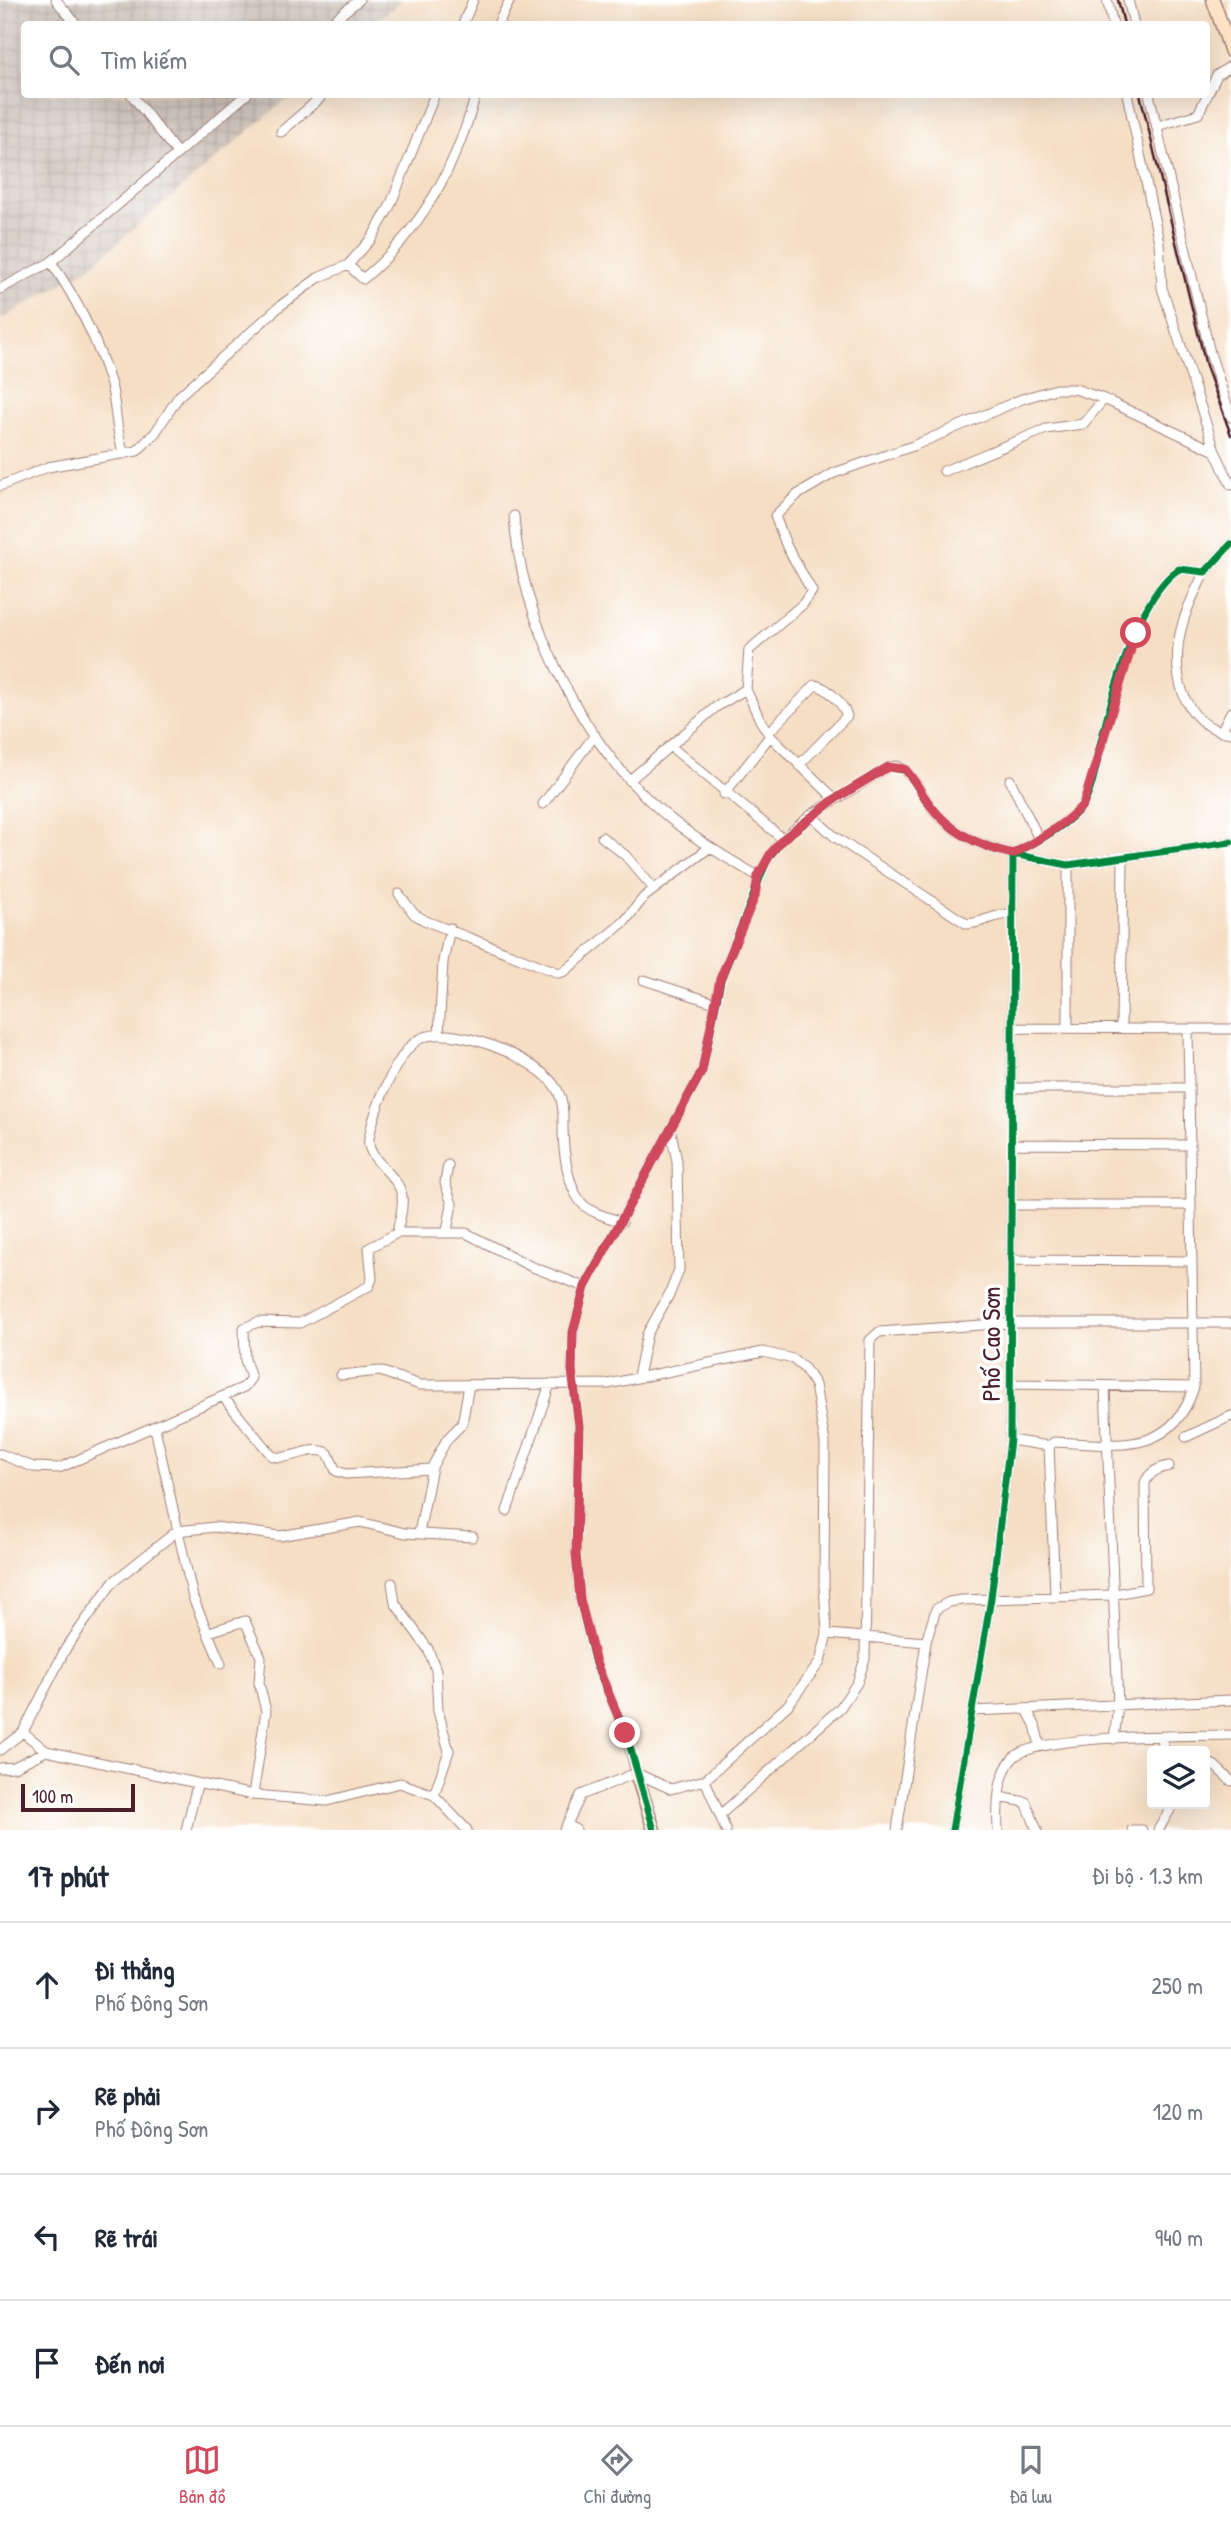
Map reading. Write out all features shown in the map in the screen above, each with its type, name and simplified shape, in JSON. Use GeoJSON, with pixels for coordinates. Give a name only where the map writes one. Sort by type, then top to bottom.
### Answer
{"type":"FeatureCollection","features":[{"type":"Feature","properties":{"kind":"street"},"geometry":{"type":"LineString","coordinates":[[55,0],[73,21]]}},
{"type":"Feature","properties":{"kind":"street"},"geometry":{"type":"LineString","coordinates":[[334,21],[359,0]]}},
{"type":"Feature","properties":{"kind":"street"},"geometry":{"type":"LineString","coordinates":[[464,21],[473,0]]}},
{"type":"Feature","properties":{"kind":"street"},"geometry":{"type":"LineString","coordinates":[[500,21],[510,0]]}},
{"type":"Feature","properties":{"kind":"street"},"geometry":{"type":"LineString","coordinates":[[1107,0],[1112,21]]}},
{"type":"Feature","properties":{"kind":"street"},"geometry":{"type":"LineString","coordinates":[[1128,0],[1133,21]]}},
{"type":"Feature","properties":{"kind":"street"},"geometry":{"type":"LineString","coordinates":[[1213,0],[1227,27],[1231,52]]}},
{"type":"Feature","properties":{"kind":"street"},"geometry":{"type":"LineString","coordinates":[[1210,89],[1217,75],[1231,66]]}},
{"type":"Feature","properties":{"kind":"street"},"geometry":{"type":"LineString","coordinates":[[134,98],[177,153]]}},
{"type":"Feature","properties":{"kind":"street"},"geometry":{"type":"LineString","coordinates":[[0,289],[51,262],[242,98]]}},
{"type":"Feature","properties":{"kind":"street"},"geometry":{"type":"LineString","coordinates":[[281,132],[318,98]]}},
{"type":"Feature","properties":{"kind":"street"},"geometry":{"type":"LineString","coordinates":[[0,486],[48,467],[137,451],[146,444],[179,396],[280,306],[318,278],[348,265],[372,238],[390,206],[433,98]]}},
{"type":"Feature","properties":{"kind":"street"},"geometry":{"type":"LineString","coordinates":[[348,265],[363,279],[419,220],[451,167],[475,98]]}},
{"type":"Feature","properties":{"kind":"street"},"geometry":{"type":"LineString","coordinates":[[1128,98],[1159,242],[1162,288],[1215,451],[1231,485]]}},
{"type":"Feature","properties":{"kind":"street"},"geometry":{"type":"LineString","coordinates":[[1150,98],[1210,353],[1231,417]]}},
{"type":"Feature","properties":{"kind":"street"},"geometry":{"type":"LineString","coordinates":[[1157,126],[1198,114],[1206,98]]}},
{"type":"Feature","properties":{"kind":"street"},"geometry":{"type":"LineString","coordinates":[[51,262],[75,301],[111,386],[115,424],[124,454]]}},
{"type":"Feature","properties":{"kind":"street"},"geometry":{"type":"LineString","coordinates":[[835,799],[769,734],[746,689],[750,650],[803,604],[812,591],[779,529],[775,516],[783,506],[834,473],[913,446],[1022,399],[1066,388],[1104,399],[1215,451]]}},
{"type":"Feature","properties":{"kind":"street"},"geometry":{"type":"LineString","coordinates":[[944,471],[1046,429],[1083,424],[1104,399]]}},
{"type":"Feature","properties":{"kind":"street"},"geometry":{"type":"LineString","coordinates":[[514,516],[521,573],[550,657],[595,734],[660,810],[709,848],[758,876]]}},
{"type":"Feature","properties":{"kind":"street"},"geometry":{"type":"LineString","coordinates":[[1231,544],[1205,572],[1181,629],[1177,671],[1183,700],[1198,720],[1226,733],[1231,712]]}},
{"type":"Feature","properties":{"kind":"street"},"geometry":{"type":"LineString","coordinates":[[1013,854],[1072,816],[1083,805],[1132,645],[1160,587],[1179,569],[1205,572]]}},
{"type":"Feature","properties":{"kind":"street"},"geometry":{"type":"LineString","coordinates":[[724,794],[769,734],[815,685],[821,686],[839,703],[847,716],[799,765]]}},
{"type":"Feature","properties":{"kind":"street"},"geometry":{"type":"LineString","coordinates":[[631,779],[716,707],[746,689]]}},
{"type":"Feature","properties":{"kind":"street"},"geometry":{"type":"LineString","coordinates":[[543,804],[595,734]]}},
{"type":"Feature","properties":{"kind":"street"},"geometry":{"type":"LineString","coordinates":[[670,746],[724,794],[783,839]]}},
{"type":"Feature","properties":{"kind":"street"},"geometry":{"type":"LineString","coordinates":[[654,1830],[625,1733],[596,1663],[580,1599],[576,1554],[579,1426],[573,1332],[585,1287],[702,1071],[715,1003],[728,957],[755,896],[758,876],[783,839],[811,815],[888,767],[897,766],[911,776],[931,806],[953,828],[994,850],[1068,865],[1231,842]]}},
{"type":"Feature","properties":{"kind":"street"},"geometry":{"type":"LineString","coordinates":[[1010,780],[1038,839]]}},
{"type":"Feature","properties":{"kind":"street"},"geometry":{"type":"LineString","coordinates":[[811,815],[835,837],[967,923],[978,923],[994,914],[1013,914]]}},
{"type":"Feature","properties":{"kind":"street"},"geometry":{"type":"LineString","coordinates":[[602,837],[625,855],[654,889]]}},
{"type":"Feature","properties":{"kind":"street"},"geometry":{"type":"LineString","coordinates":[[398,894],[414,914],[559,973],[565,971],[625,921],[654,889],[709,848]]}},
{"type":"Feature","properties":{"kind":"street","name":"Phố Cao Sơn"},"geometry":{"type":"LineString","coordinates":[[952,1830],[991,1598],[1010,1440],[1013,854]]}},
{"type":"Feature","properties":{"kind":"street"},"geometry":{"type":"LineString","coordinates":[[1121,1028],[1123,859]]}},
{"type":"Feature","properties":{"kind":"street"},"geometry":{"type":"LineString","coordinates":[[1068,865],[1068,1028]]}},
{"type":"Feature","properties":{"kind":"street"},"geometry":{"type":"LineString","coordinates":[[439,1035],[443,961],[450,929]]}},
{"type":"Feature","properties":{"kind":"street"},"geometry":{"type":"LineString","coordinates":[[644,980],[715,1003]]}},
{"type":"Feature","properties":{"kind":"street"},"geometry":{"type":"LineString","coordinates":[[1012,1028],[1231,1029]]}},
{"type":"Feature","properties":{"kind":"street"},"geometry":{"type":"LineString","coordinates":[[1010,1440],[1049,1446],[1054,1442],[1142,1443],[1158,1438],[1170,1429],[1183,1412],[1194,1387],[1188,1030]]}},
{"type":"Feature","properties":{"kind":"street"},"geometry":{"type":"LineString","coordinates":[[397,1233],[402,1195],[394,1178],[373,1154],[369,1137],[400,1060],[417,1041],[439,1035],[503,1048],[543,1072],[556,1087],[563,1104],[563,1140],[574,1188],[580,1201],[591,1210],[622,1222]]}},
{"type":"Feature","properties":{"kind":"street"},"geometry":{"type":"LineString","coordinates":[[1012,1088],[1188,1088]]}},
{"type":"Feature","properties":{"kind":"street"},"geometry":{"type":"LineString","coordinates":[[638,1376],[647,1334],[670,1293],[679,1270],[677,1161],[671,1132]]}},
{"type":"Feature","properties":{"kind":"street"},"geometry":{"type":"LineString","coordinates":[[1013,1144],[1189,1145]]}},
{"type":"Feature","properties":{"kind":"street"},"geometry":{"type":"LineString","coordinates":[[447,1231],[452,1204],[444,1183],[448,1165]]}},
{"type":"Feature","properties":{"kind":"street"},"geometry":{"type":"LineString","coordinates":[[1011,1205],[1191,1205]]}},
{"type":"Feature","properties":{"kind":"street"},"geometry":{"type":"LineString","coordinates":[[0,1454],[33,1467],[58,1468],[224,1398],[250,1382],[243,1336],[249,1324],[270,1321],[300,1323],[369,1286],[372,1279],[369,1248],[397,1233],[466,1233],[530,1266],[585,1287]]}},
{"type":"Feature","properties":{"kind":"street"},"geometry":{"type":"LineString","coordinates":[[1012,1260],[1191,1261]]}},
{"type":"Feature","properties":{"kind":"street"},"geometry":{"type":"LineString","coordinates":[[720,1815],[840,1708],[857,1682],[865,1659],[870,1340],[879,1332],[1011,1323],[1231,1323]]}},
{"type":"Feature","properties":{"kind":"street"},"geometry":{"type":"LineString","coordinates":[[341,1375],[380,1371],[420,1385],[575,1386],[608,1384],[762,1352],[793,1359],[805,1369],[815,1385],[825,1443],[824,1585],[827,1634],[820,1662],[811,1678],[788,1705],[705,1780],[676,1790],[660,1786],[636,1773]]}},
{"type":"Feature","properties":{"kind":"street"},"geometry":{"type":"LineString","coordinates":[[507,1511],[550,1384]]}},
{"type":"Feature","properties":{"kind":"street"},"geometry":{"type":"LineString","coordinates":[[1011,1384],[1194,1387]]}},
{"type":"Feature","properties":{"kind":"street"},"geometry":{"type":"LineString","coordinates":[[419,1533],[432,1469],[447,1439],[462,1424],[469,1385]]}},
{"type":"Feature","properties":{"kind":"street"},"geometry":{"type":"LineString","coordinates":[[1105,1386],[1111,1595],[1118,1706],[1114,1739]]}},
{"type":"Feature","properties":{"kind":"street"},"geometry":{"type":"LineString","coordinates":[[224,1398],[272,1456],[285,1457],[322,1450],[328,1452],[336,1471],[346,1474],[432,1469]]}},
{"type":"Feature","properties":{"kind":"street"},"geometry":{"type":"LineString","coordinates":[[1186,1437],[1231,1416]]}},
{"type":"Feature","properties":{"kind":"street"},"geometry":{"type":"LineString","coordinates":[[155,1428],[193,1598],[221,1664]]}},
{"type":"Feature","properties":{"kind":"street"},"geometry":{"type":"LineString","coordinates":[[1049,1446],[1055,1595]]}},
{"type":"Feature","properties":{"kind":"street"},"geometry":{"type":"LineString","coordinates":[[897,1830],[926,1642],[936,1609],[949,1602],[1055,1595],[1111,1595],[1146,1588],[1145,1483],[1148,1476],[1158,1468],[1169,1466]]}},
{"type":"Feature","properties":{"kind":"street"},"geometry":{"type":"LineString","coordinates":[[0,1750],[23,1732],[53,1669],[89,1614],[127,1569],[177,1531],[215,1527],[280,1536],[360,1522],[396,1532],[473,1537]]}},
{"type":"Feature","properties":{"kind":"street"},"geometry":{"type":"LineString","coordinates":[[392,1583],[395,1603],[428,1649],[436,1670],[439,1711],[449,1751],[434,1795]]}},
{"type":"Feature","properties":{"kind":"street"},"geometry":{"type":"LineString","coordinates":[[209,1632],[245,1621],[261,1657],[259,1683],[266,1715],[261,1726],[253,1795]]}},
{"type":"Feature","properties":{"kind":"street"},"geometry":{"type":"LineString","coordinates":[[827,1634],[867,1635],[926,1642]]}},
{"type":"Feature","properties":{"kind":"street"},"geometry":{"type":"LineString","coordinates":[[972,1711],[1231,1700]]}},
{"type":"Feature","properties":{"kind":"street"},"geometry":{"type":"LineString","coordinates":[[1027,1710],[1035,1725],[1040,1746]]}},
{"type":"Feature","properties":{"kind":"street"},"geometry":{"type":"LineString","coordinates":[[23,1732],[46,1751],[253,1795],[327,1801],[400,1783],[434,1795],[467,1830]]}},
{"type":"Feature","properties":{"kind":"street"},"geometry":{"type":"LineString","coordinates":[[998,1830],[1002,1779],[1014,1757],[1040,1746],[1114,1739],[1231,1735]]}},
{"type":"Feature","properties":{"kind":"street"},"geometry":{"type":"LineString","coordinates":[[1160,1737],[1164,1746]]}},
{"type":"Feature","properties":{"kind":"street"},"geometry":{"type":"LineString","coordinates":[[0,1768],[14,1767],[46,1751]]}},
{"type":"Feature","properties":{"kind":"street"},"geometry":{"type":"LineString","coordinates":[[1210,1764],[1231,1781]]}},
{"type":"Feature","properties":{"kind":"street"},"geometry":{"type":"LineString","coordinates":[[576,1830],[566,1827],[581,1795],[636,1773]]}},
{"type":"Feature","properties":{"kind":"street"},"geometry":{"type":"LineString","coordinates":[[705,1780],[726,1830]]}},
{"type":"Feature","properties":{"kind":"street"},"geometry":{"type":"LineString","coordinates":[[186,1830],[197,1785]]}},
{"type":"Feature","properties":{"kind":"street"},"geometry":{"type":"LineString","coordinates":[[999,1797],[1026,1802],[1037,1830]]}},
{"type":"Feature","properties":{"kind":"street"},"geometry":{"type":"LineString","coordinates":[[1158,1830],[1170,1810]]}},
{"type":"Feature","properties":{"kind":"street"},"geometry":{"type":"LineString","coordinates":[[1132,1830],[1142,1830]]}},
{"type":"Feature","properties":{"kind":"shaded area"},"geometry":{"type":"Polygon","coordinates":[[[0,0],[402,0],[377,21],[21,21],[21,98],[287,98],[88,268],[0,320],[0,0]]]}},
{"type":"Feature","properties":{"kind":"railway"},"geometry":{"type":"LineString","coordinates":[[1118,0],[1123,21]]}},
{"type":"Feature","properties":{"kind":"railway"},"geometry":{"type":"LineString","coordinates":[[1141,98],[1206,366],[1231,435]]}},
{"type":"Feature","properties":{"kind":"cycle path"},"geometry":{"type":"LineString","coordinates":[[654,1830],[626,1733],[595,1663],[580,1599],[576,1554],[579,1426],[572,1370],[573,1332],[585,1287],[702,1071],[721,979],[767,860],[783,839],[835,799],[888,767],[905,770],[938,815],[957,831],[989,847],[1013,854],[1060,827],[1076,813],[1087,798],[1121,671],[1140,622],[1152,600],[1179,569],[1205,572],[1231,544]]}},
{"type":"Feature","properties":{"kind":"cycle path"},"geometry":{"type":"LineString","coordinates":[[952,1830],[991,1598],[1010,1440],[1013,854],[1068,865],[1231,842]]}},
{"type":"Feature","properties":{"kind":"route"},"geometry":{"type":"LineString","coordinates":[[625,1733],[596,1663],[580,1599],[576,1554],[579,1426],[572,1370],[573,1332],[585,1287],[702,1071],[720,979],[755,896],[758,876],[771,853],[783,839],[811,815],[888,767],[905,769],[946,822],[961,834],[994,850],[1013,854],[1038,839],[1072,816],[1088,795],[1102,737],[1136,633]]}}]}
